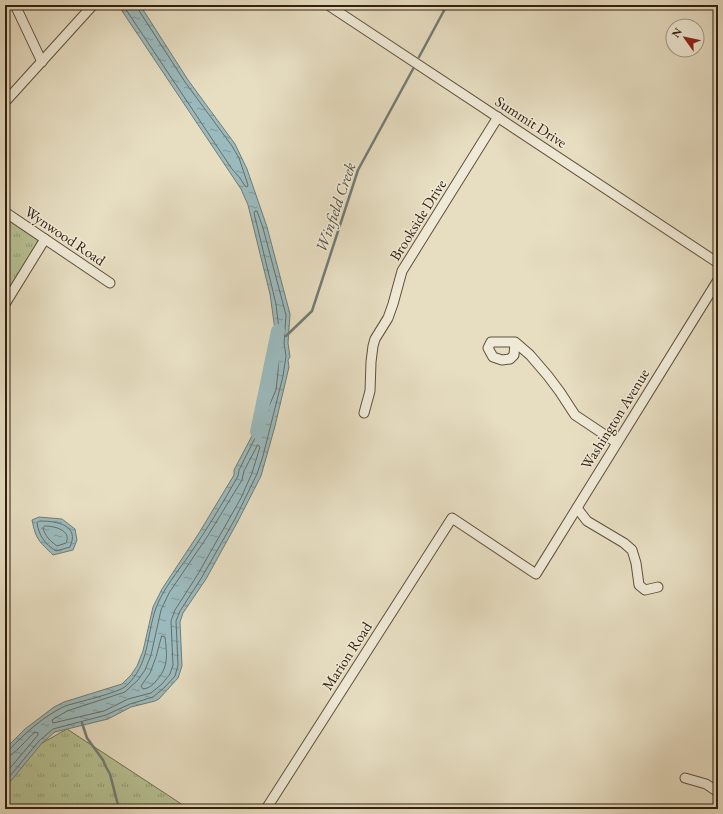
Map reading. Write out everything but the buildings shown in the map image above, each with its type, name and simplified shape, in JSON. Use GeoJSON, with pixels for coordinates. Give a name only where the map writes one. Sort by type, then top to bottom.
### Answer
{"type":"FeatureCollection","features":[{"type":"Feature","properties":{"kind":"street"},"geometry":{"type":"LineString","coordinates":[[15,5],[42,62]]}},
{"type":"Feature","properties":{"kind":"street"},"geometry":{"type":"LineString","coordinates":[[5,102],[93,5]]}},
{"type":"Feature","properties":{"kind":"street","name":"Summit Drive"},"geometry":{"type":"LineString","coordinates":[[328,5],[718,263]]}},
{"type":"Feature","properties":{"kind":"street","name":"Brookside Drive"},"geometry":{"type":"LineString","coordinates":[[364,413],[370,391],[373,346],[393,304],[402,271],[498,117]]}},
{"type":"Feature","properties":{"kind":"street","name":"Wynwood Road"},"geometry":{"type":"LineString","coordinates":[[5,212],[110,282]]}},
{"type":"Feature","properties":{"kind":"street"},"geometry":{"type":"LineString","coordinates":[[5,304],[45,239]]}},
{"type":"Feature","properties":{"kind":"street","name":"Washington Avenue"},"geometry":{"type":"LineString","coordinates":[[452,518],[536,574],[718,280]]}},
{"type":"Feature","properties":{"kind":"street"},"geometry":{"type":"LineString","coordinates":[[515,342],[530,355],[539,366],[560,392],[575,416],[617,443]]}},
{"type":"Feature","properties":{"kind":"street"},"geometry":{"type":"LineString","coordinates":[[574,512],[624,543],[632,550],[636,563],[639,585],[642,588],[645,590],[658,587]]}},
{"type":"Feature","properties":{"kind":"street","name":"Marion Road"},"geometry":{"type":"LineString","coordinates":[[266,809],[452,518]]}},
{"type":"Feature","properties":{"kind":"street"},"geometry":{"type":"LineString","coordinates":[[685,778],[706,784],[718,792]]}},
{"type":"Feature","properties":{"kind":"green space"},"geometry":{"type":"Polygon","coordinates":[[[5,218],[39,241],[5,296],[5,218]]]}},
{"type":"Feature","properties":{"kind":"green space"},"geometry":{"type":"Polygon","coordinates":[[[67,729],[189,809],[5,809],[5,764],[67,729]]]}},
{"type":"Feature","properties":{"kind":"water"},"geometry":{"type":"Polygon","coordinates":[[[118,5],[140,5],[188,80],[235,144],[247,169],[267,227],[290,314],[288,343],[290,357],[288,360],[289,367],[261,476],[206,579],[183,613],[180,622],[182,666],[178,678],[159,699],[155,701],[131,707],[108,719],[55,732],[42,743],[5,788],[5,749],[25,729],[54,707],[64,702],[122,684],[131,675],[137,666],[143,651],[153,607],[162,589],[199,533],[234,475],[234,470],[254,432],[271,391],[275,330],[270,294],[248,205],[241,189],[118,5]]]}},
{"type":"Feature","properties":{"kind":"water"},"geometry":{"type":"Polygon","coordinates":[[[39,517],[62,519],[75,529],[77,540],[73,550],[53,555],[41,543],[35,532],[32,520],[39,517]]]}},
{"type":"Feature","properties":{"kind":"waterway","name":"Winfield Creek"},"geometry":{"type":"LineString","coordinates":[[419,57],[447,5]]}},
{"type":"Feature","properties":{"kind":"waterway","name":"Winfield Creek"},"geometry":{"type":"LineString","coordinates":[[286,336],[312,311],[358,170],[413,69]]}},
{"type":"Feature","properties":{"kind":"waterway"},"geometry":{"type":"LineString","coordinates":[[257,432],[278,331]]}},
{"type":"Feature","properties":{"kind":"waterway"},"geometry":{"type":"LineString","coordinates":[[82,723],[87,738],[103,760],[110,774],[119,809]]}}]}
